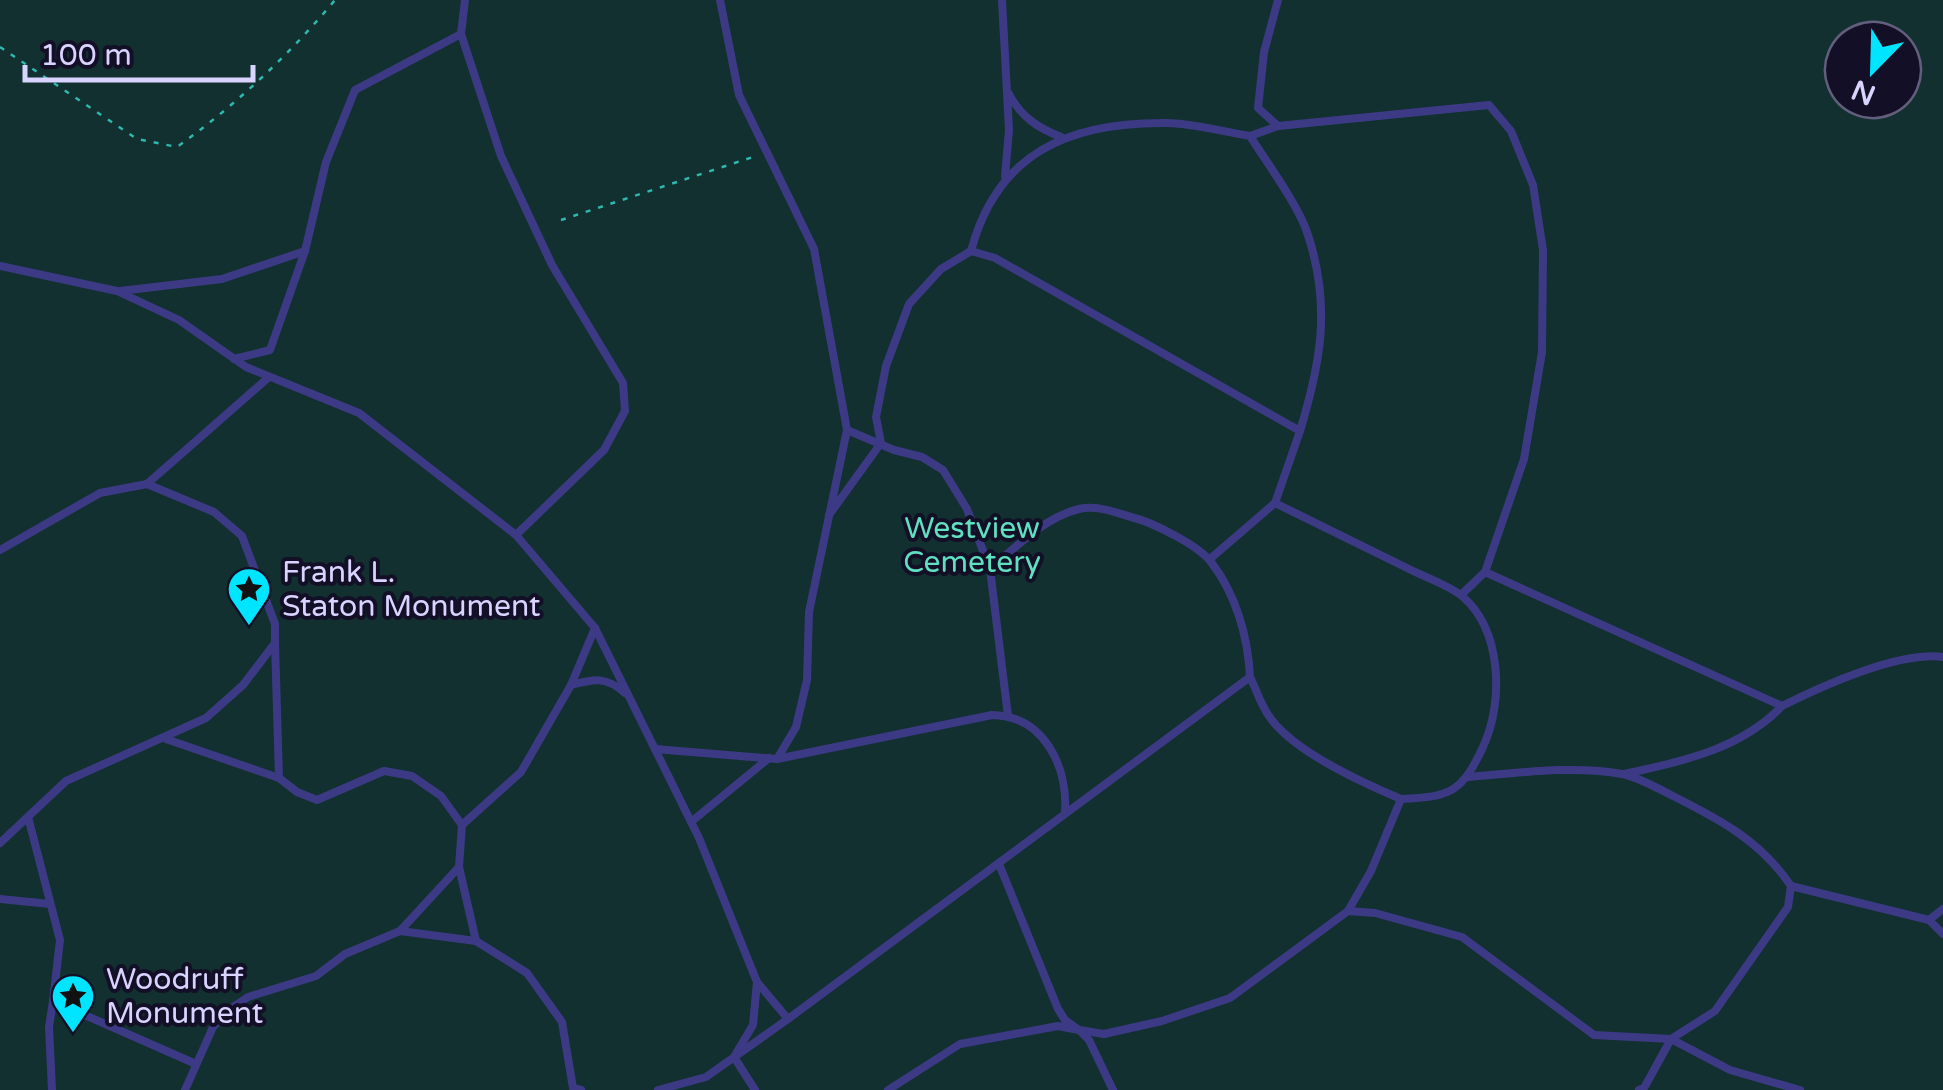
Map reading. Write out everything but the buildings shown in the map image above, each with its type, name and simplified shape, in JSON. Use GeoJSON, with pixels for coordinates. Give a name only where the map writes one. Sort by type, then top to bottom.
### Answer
{"type":"FeatureCollection","features":[{"type":"Feature","properties":{"kind":"lane"},"geometry":{"type":"LineString","coordinates":[[465,0],[461,34],[502,156],[552,265],[623,383],[625,411],[604,450],[516,536]]}},
{"type":"Feature","properties":{"kind":"lane"},"geometry":{"type":"LineString","coordinates":[[691,822],[773,758],[796,727],[807,680],[808,612],[846,430],[814,250],[739,95],[720,0]]}},
{"type":"Feature","properties":{"kind":"lane"},"geometry":{"type":"LineString","coordinates":[[1002,0],[1008,92],[1006,176]]}},
{"type":"Feature","properties":{"kind":"lane"},"geometry":{"type":"LineString","coordinates":[[1278,0],[1264,52],[1258,108],[1278,126]]}},
{"type":"Feature","properties":{"kind":"lane"},"geometry":{"type":"LineString","coordinates":[[234,359],[270,350],[305,252],[326,162],[355,90],[461,34]]}},
{"type":"Feature","properties":{"kind":"lane"},"geometry":{"type":"LineString","coordinates":[[1008,92],[1025,118],[1062,137]]}},
{"type":"Feature","properties":{"kind":"lane"},"geometry":{"type":"LineString","coordinates":[[829,515],[881,443],[876,418],[882,384],[909,304],[941,269],[971,251],[980,218],[1006,176],[1062,137],[1114,125],[1170,122],[1250,136],[1278,126],[1489,106],[1511,131],[1533,185],[1542,250],[1542,352],[1524,459],[1485,572],[1461,595]]}},
{"type":"Feature","properties":{"kind":"lane"},"geometry":{"type":"LineString","coordinates":[[1210,559],[1275,503],[1318,364],[1324,304],[1308,232],[1250,136]]}},
{"type":"Feature","properties":{"kind":"lane"},"geometry":{"type":"LineString","coordinates":[[971,251],[994,258],[1300,431]]}},
{"type":"Feature","properties":{"kind":"lane"},"geometry":{"type":"LineString","coordinates":[[117,292],[222,279],[305,252]]}},
{"type":"Feature","properties":{"kind":"lane"},"geometry":{"type":"LineString","coordinates":[[0,266],[117,292],[178,320],[234,359],[359,413],[516,536],[595,628],[691,822],[757,982],[788,1019]]}},
{"type":"Feature","properties":{"kind":"lane"},"geometry":{"type":"LineString","coordinates":[[0,550],[100,493],[147,484],[270,377]]}},
{"type":"Feature","properties":{"kind":"lane"},"geometry":{"type":"LineString","coordinates":[[846,430],[922,457],[943,470],[967,509],[990,569],[1008,716]]}},
{"type":"Feature","properties":{"kind":"lane"},"geometry":{"type":"LineString","coordinates":[[147,484],[214,512],[242,536],[274,624],[279,778]]}},
{"type":"Feature","properties":{"kind":"lane"},"geometry":{"type":"LineString","coordinates":[[990,569],[1034,532],[1066,513],[1100,508],[1142,520],[1210,559],[1249,644],[1250,677],[1268,716],[1294,739],[1343,774],[1401,799],[1434,798],[1454,791],[1469,777],[1489,734],[1497,673],[1484,621],[1461,595],[1275,503]]}},
{"type":"Feature","properties":{"kind":"lane"},"geometry":{"type":"LineString","coordinates":[[1485,572],[1782,706]]}},
{"type":"Feature","properties":{"kind":"lane"},"geometry":{"type":"LineString","coordinates":[[462,825],[521,772],[571,685],[595,628]]}},
{"type":"Feature","properties":{"kind":"lane"},"geometry":{"type":"LineString","coordinates":[[0,843],[66,781],[206,718],[243,685],[275,643]]}},
{"type":"Feature","properties":{"kind":"lane"},"geometry":{"type":"LineString","coordinates":[[1469,777],[1544,771],[1624,774],[1669,764],[1725,746],[1764,726],[1782,706],[1827,683],[1913,658],[1943,657]]}},
{"type":"Feature","properties":{"kind":"lane"},"geometry":{"type":"LineString","coordinates":[[658,1090],[706,1077],[1250,677]]}},
{"type":"Feature","properties":{"kind":"lane"},"geometry":{"type":"LineString","coordinates":[[571,685],[593,679],[610,680],[628,696]]}},
{"type":"Feature","properties":{"kind":"lane"},"geometry":{"type":"LineString","coordinates":[[655,748],[773,758],[1008,716],[1042,736],[1053,750],[1066,796],[1065,813]]}},
{"type":"Feature","properties":{"kind":"lane"},"geometry":{"type":"LineString","coordinates":[[166,739],[279,778],[296,792],[317,800],[384,771],[412,776],[441,796],[462,825],[460,868],[476,941]]}},
{"type":"Feature","properties":{"kind":"lane"},"geometry":{"type":"LineString","coordinates":[[1624,774],[1747,836],[1777,864],[1792,886],[1928,920],[1943,934]]}},
{"type":"Feature","properties":{"kind":"lane"},"geometry":{"type":"LineString","coordinates":[[888,1090],[960,1044],[1042,1027],[1104,1034],[1230,998],[1348,911],[1371,871],[1401,799]]}},
{"type":"Feature","properties":{"kind":"lane"},"geometry":{"type":"LineString","coordinates":[[28,817],[60,940],[48,1027],[52,1090]]}},
{"type":"Feature","properties":{"kind":"lane"},"geometry":{"type":"LineString","coordinates":[[1000,864],[1058,1008],[1095,1050],[1113,1090]]}},
{"type":"Feature","properties":{"kind":"lane"},"geometry":{"type":"LineString","coordinates":[[185,1090],[214,1028],[233,1007],[248,997],[316,976],[345,954],[400,931],[460,868]]}},
{"type":"Feature","properties":{"kind":"lane"},"geometry":{"type":"LineString","coordinates":[[1639,1090],[1644,1088],[1671,1040],[1715,1011],[1788,907],[1792,886]]}},
{"type":"Feature","properties":{"kind":"lane"},"geometry":{"type":"LineString","coordinates":[[0,899],[50,904]]}},
{"type":"Feature","properties":{"kind":"lane"},"geometry":{"type":"LineString","coordinates":[[1928,920],[1943,909]]}},
{"type":"Feature","properties":{"kind":"lane"},"geometry":{"type":"LineString","coordinates":[[1348,911],[1375,913],[1462,937],[1594,1035],[1671,1040],[1730,1070],[1800,1090]]}},
{"type":"Feature","properties":{"kind":"lane"},"geometry":{"type":"LineString","coordinates":[[400,931],[476,941],[526,973],[562,1022],[576,1089]]}},
{"type":"Feature","properties":{"kind":"lane"},"geometry":{"type":"LineString","coordinates":[[734,1057],[752,1025],[757,982]]}},
{"type":"Feature","properties":{"kind":"lane"},"geometry":{"type":"LineString","coordinates":[[53,1001],[196,1064]]}},
{"type":"Feature","properties":{"kind":"lane"},"geometry":{"type":"LineString","coordinates":[[734,1057],[755,1090]]}},
{"type":"Feature","properties":{"kind":"path"},"geometry":{"type":"LineString","coordinates":[[0,46],[137,139],[178,147],[220,117],[306,35],[335,0]]}},
{"type":"Feature","properties":{"kind":"path"},"geometry":{"type":"LineString","coordinates":[[562,220],[766,152]]}},
{"type":"Feature","properties":{"kind":"green space","name":"Westview Cemetery"},"geometry":{"type":"Polygon","coordinates":[[[0,0],[1943,0],[1943,1090],[0,1090],[0,0]]]}},
{"type":"Feature","properties":{"kind":"place","name":"Frank L. Staton Monument"},"geometry":{"type":"Point","coordinates":[249,627]}},
{"type":"Feature","properties":{"kind":"place","name":"Woodruff Monument"},"geometry":{"type":"Point","coordinates":[73,1034]}}]}
